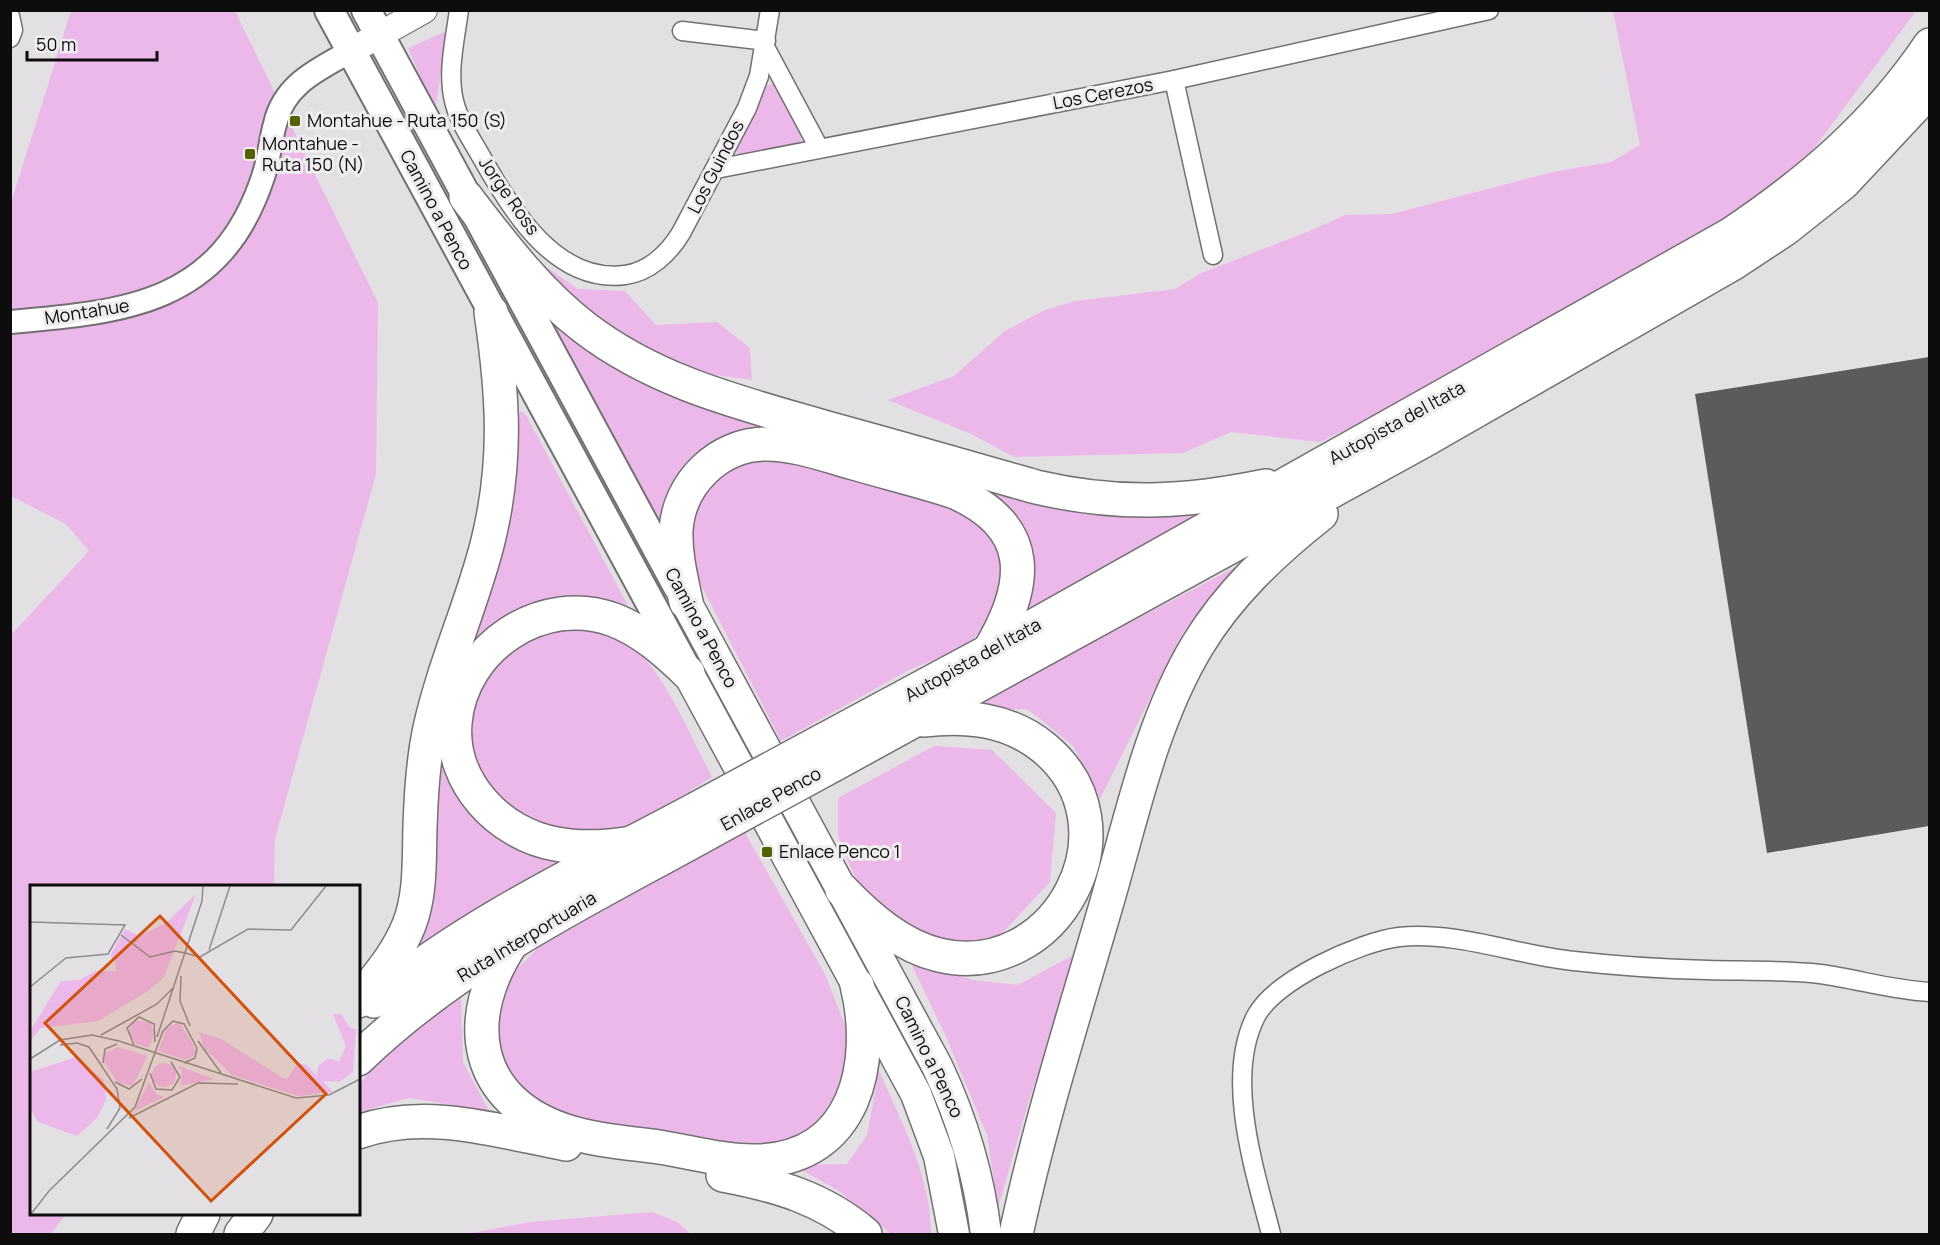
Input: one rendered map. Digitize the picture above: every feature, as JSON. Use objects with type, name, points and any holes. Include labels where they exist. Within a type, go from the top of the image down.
[{"type":"highway","name":"Autopista del Itata","points":[[826,754],[989,651],[1682,264],[1776,205],[1843,149],[1897,90],[1929,45]]},
{"type":"highway","name":"Autopista del Itata","points":[[826,754],[912,722],[1423,441],[1764,244],[1842,183],[1929,90]]},
{"type":"highway","points":[[466,197],[526,272],[584,327],[608,345],[661,375],[724,398],[1036,487],[1087,497],[1138,502],[1197,499],[1270,485],[1311,472]]},
{"type":"highway","points":[[360,998],[394,956],[414,910],[419,879],[420,801],[430,729],[438,696],[479,572],[493,518],[503,430],[502,398],[491,312]]},
{"type":"highway","points":[[1016,1234],[1030,1166],[1144,773],[1163,717],[1188,663],[1222,610],[1267,560],[1322,513],[1423,441]]},
{"type":"highway","points":[[686,602],[676,537],[677,519],[686,493],[710,464],[730,451],[754,445],[788,445],[955,492],[978,504],[998,521],[1012,545],[1018,578],[1014,602],[989,651]]},
{"type":"highway","name":"Camino a Penco","points":[[686,602],[950,1094],[977,1174],[986,1234]]},
{"type":"highway","points":[[633,843],[584,847],[548,842],[518,831],[490,811],[468,783],[456,751],[455,721],[462,693],[483,656],[506,635],[533,620],[566,613],[599,616],[628,626],[658,646],[688,673]]},
{"type":"highway","name":"Camino a Penco","points":[[688,673],[916,1094],[929,1124],[947,1186],[954,1234]]},
{"type":"highway","points":[[842,890],[874,920],[910,944],[941,955],[973,957],[1003,951],[1032,935],[1058,912],[1076,885],[1086,849],[1086,813],[1070,776],[1050,753],[1024,735],[992,722],[953,717],[912,722]]},
{"type":"highway","name":"Enlace Penco","points":[[702,821],[826,754]]},
{"type":"highway","name":"Ruta Interportuaria","points":[[360,1012],[423,963],[534,895],[633,843],[702,821]]},
{"type":"highway","name":"Ruta Interportuaria","points":[[360,1057],[425,1001],[513,941],[702,821]]},
{"type":"highway","points":[[513,941],[488,986],[480,1027],[489,1068],[516,1102],[538,1119],[570,1132],[741,1160],[772,1160],[800,1152],[822,1139],[843,1118],[857,1091],[862,1069],[865,1026],[857,985]]},
{"type":"highway","points":[[360,1132],[400,1122],[444,1121],[747,1180],[780,1187],[820,1203],[865,1234]]},
{"type":"highway","points":[[193,1234],[202,1215]]},
{"type":"highway","points":[[232,1234],[242,1215]]},
{"type":"highway","points":[[241,1234],[255,1215]]},
{"type":"main road","name":"Camino a Penco","points":[[329,10],[688,673]]},
{"type":"main road","name":"Camino a Penco","points":[[366,10],[686,602]]},
{"type":"main road","points":[[351,51],[424,10]]},
{"type":"street","name":"Jorge Ross","points":[[459,10],[451,72],[454,101],[466,129],[503,194],[540,241],[568,263],[605,276],[630,275],[641,271]]},
{"type":"street","name":"Los Guindos","points":[[641,271],[661,258],[676,243],[747,108],[765,44],[770,10]]},
{"type":"street","name":"Los Cerezos","points":[[716,169],[1174,80],[1489,10]]},
{"type":"street","points":[[10,16],[13,30],[10,39]]},
{"type":"street","points":[[682,31],[765,44],[819,148]]},
{"type":"street","name":"Montahue","points":[[10,322],[82,316],[141,303],[175,289],[203,270],[227,246],[251,207],[265,171],[277,117],[286,99],[305,77],[351,51]]},
{"type":"street","points":[[1174,80],[1213,255]]},
{"type":"street","points":[[1271,1234],[1249,1146],[1243,1094],[1246,1046],[1255,1018],[1264,1004],[1298,976],[1364,947],[1397,938],[1434,936],[1573,961],[1820,974],[1894,990],[1929,992]]},
{"type":"shaded area","points":[[71,11],[235,11],[378,303],[376,474],[275,839],[274,885],[30,885],[30,1215],[65,1215],[51,1234],[11,1234],[11,635],[89,551],[66,524],[11,496],[11,203]]},
{"type":"shaded area","points":[[1613,11],[1916,11],[1798,170],[1711,230],[1410,399],[1320,442],[1231,432],[1183,453],[1014,457],[971,434],[888,400],[954,376],[1005,331],[1045,310],[1076,301],[1175,289],[1199,274],[1345,215],[1392,214],[1553,172],[1611,162],[1640,145]]},
{"type":"shaded area","points":[[447,31],[435,112],[408,48]]},
{"type":"shaded area","points":[[776,83],[801,137],[801,146],[740,155],[735,151],[766,86]]},
{"type":"shaded area","points":[[513,234],[545,266],[578,289],[625,291],[656,325],[717,322],[750,348],[752,380],[687,371],[584,314]]},
{"type":"shaded area","points":[[547,318],[801,434],[760,432],[665,536]]},
{"type":"shaded area","points":[[521,411],[526,415],[633,615],[619,610],[461,661],[517,419]]},
{"type":"shaded area","points":[[756,453],[959,508],[995,537],[1006,581],[984,629],[962,648],[909,670],[781,741],[698,579],[689,553],[699,488]]},
{"type":"shaded area","points":[[975,485],[1199,509],[1207,514],[1034,608],[1029,608]]},
{"type":"shaded area","points":[[1243,563],[1182,634],[1100,799],[1074,747],[1043,721],[1026,709],[978,709],[976,704]]},
{"type":"shaded area","points":[[579,628],[622,641],[646,660],[668,691],[712,777],[641,822],[602,836],[533,827],[481,782],[466,736],[467,721],[488,670],[534,635]]},
{"type":"shaded area","points":[[435,742],[493,833],[511,845],[556,860],[557,863],[412,956]]},
{"type":"shaded area","points":[[934,746],[992,750],[1056,813],[1050,882],[995,941],[929,942],[859,887],[838,837],[838,798]]},
{"type":"shaded area","points":[[744,831],[825,974],[848,1033],[848,1078],[816,1127],[763,1150],[562,1118],[513,1084],[492,1037],[505,986],[514,972],[538,948]]},
{"type":"shaded area","points":[[1081,951],[1030,1097],[998,1208],[987,1135],[947,1039],[909,959],[972,980],[1018,985]]},
{"type":"shaded area","points":[[461,995],[463,1062],[489,1111],[409,1098],[360,1112],[360,1084],[378,1062]]},
{"type":"shaded area","points":[[879,1071],[921,1172],[930,1214],[931,1234],[891,1234],[839,1191],[793,1165],[847,1164],[867,1135]]},
{"type":"shaded area","points":[[652,1212],[677,1222],[691,1234],[467,1234],[530,1222]]},
{"type":"building","points":[[1929,357],[1929,826],[1767,853],[1695,394]]},
{"type":"place","name":"Montahue - Ruta 150 (S)","points":[[295,121]]},
{"type":"place","name":"Montahue - Ruta 150 (N)","points":[[250,154]]},
{"type":"place","name":"Enlace Penco 1","points":[[767,852]]}]
